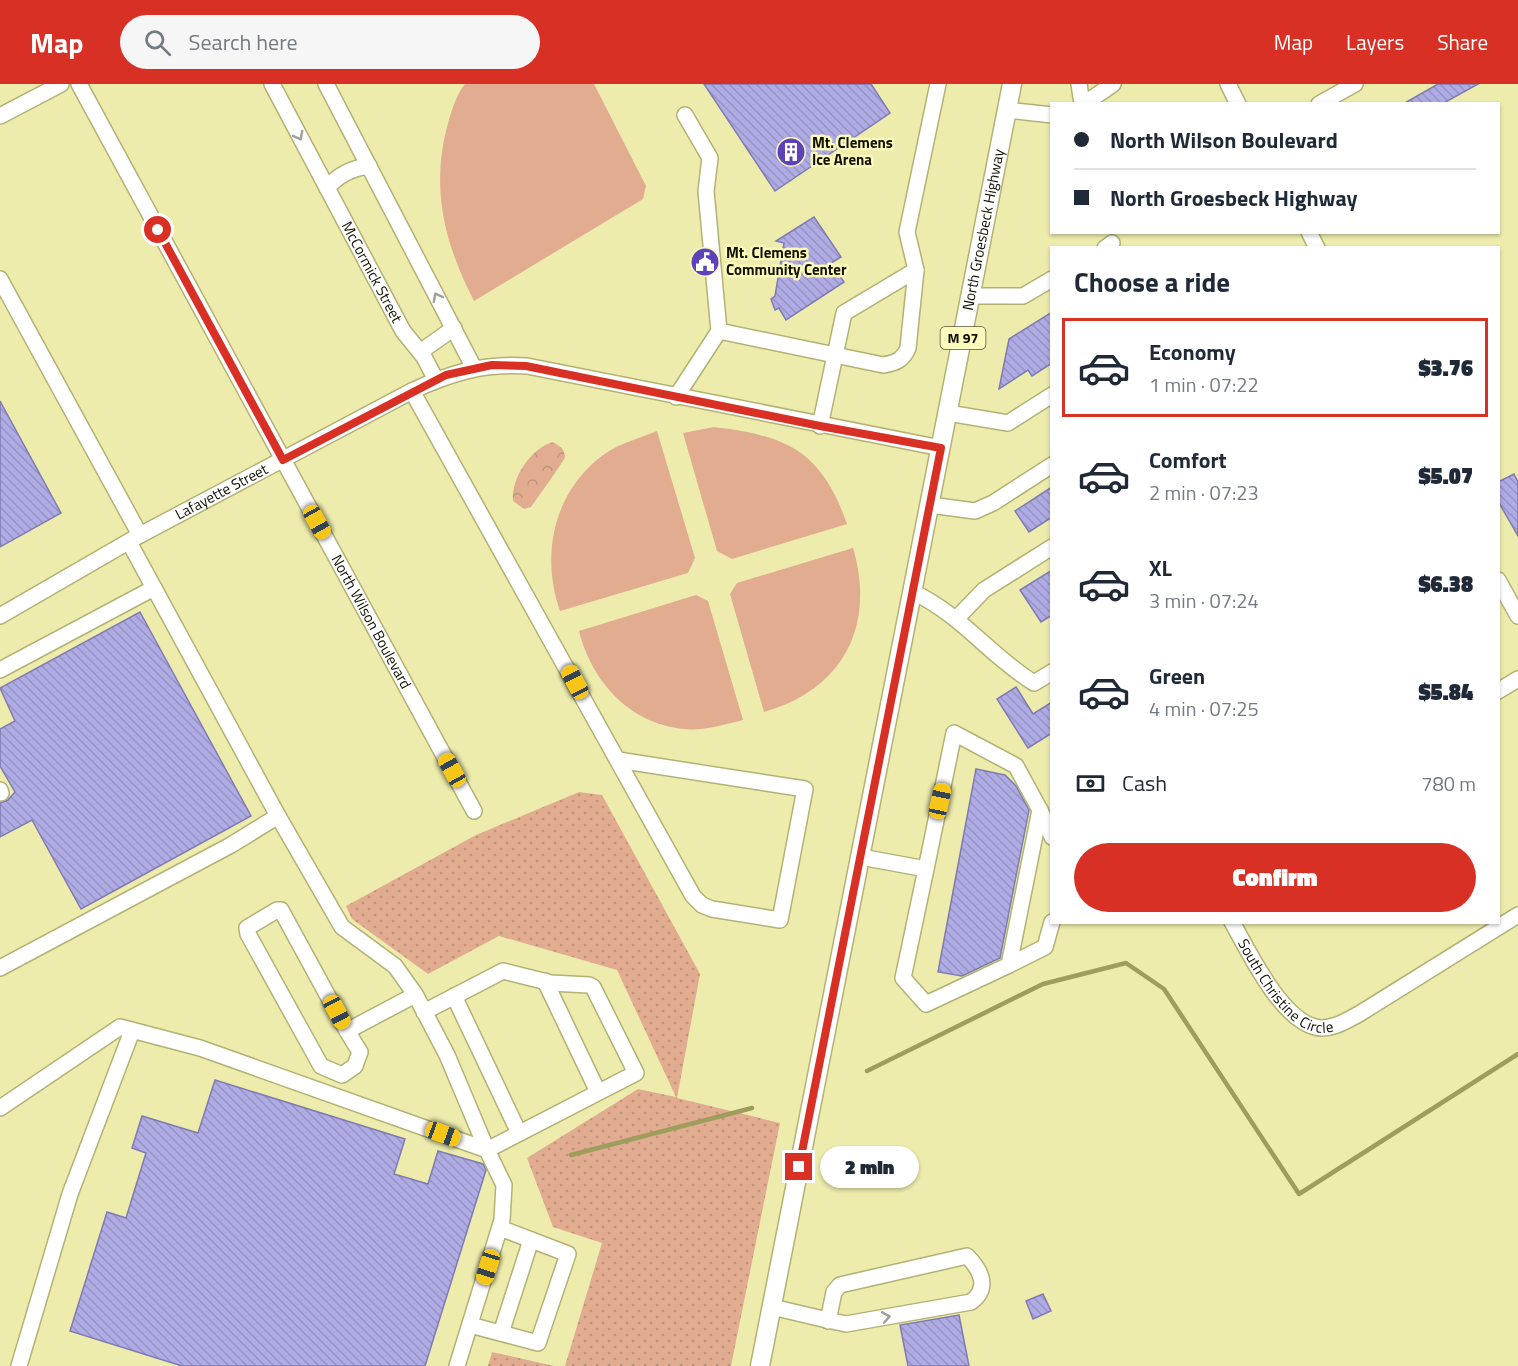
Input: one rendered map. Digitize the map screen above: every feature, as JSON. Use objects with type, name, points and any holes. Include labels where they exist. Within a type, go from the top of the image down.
[{"type":"main road","name":"North Groesbeck Highway","points":[[760,1366],[1012,84]]},
{"type":"street","points":[[0,116],[61,84]]},
{"type":"street","name":"North Wilson Boulevard","points":[[79,84],[474,811]]},
{"type":"street","name":"McCormick Street","points":[[272,84],[403,331],[420,352],[436,380]]},
{"type":"street","points":[[326,84],[474,368]]},
{"type":"street","points":[[719,331],[883,365],[895,363],[904,357],[908,348],[916,270],[907,232],[938,84]]},
{"type":"street","points":[[1079,84],[1083,102]]},
{"type":"street","points":[[1086,102],[1113,84]]},
{"type":"street","points":[[1228,84],[1237,102]]},
{"type":"street","points":[[1323,102],[1355,84]]},
{"type":"street","points":[[1007,110],[1050,115]]},
{"type":"street","points":[[676,397],[719,331],[706,191],[710,158],[685,115]]},
{"type":"street","points":[[327,188],[345,173],[369,166]]},
{"type":"street","points":[[820,426],[844,313],[916,270]]},
{"type":"street","points":[[0,279],[135,538],[154,588],[278,816],[342,927],[395,966],[415,995],[447,1055],[504,1185],[500,1228],[457,1366]]},
{"type":"street","points":[[971,296],[1023,296],[1050,280]]},
{"type":"street","points":[[420,352],[454,328]]},
{"type":"street","name":"Lafayette Street","points":[[5,613],[135,538],[412,391],[436,380],[474,368],[492,365],[526,366],[820,426],[941,448]]},
{"type":"street","points":[[412,391],[618,760],[681,879],[696,901],[712,909],[780,920],[805,789],[618,760]]},
{"type":"street","points":[[948,413],[1008,423],[1050,396]]},
{"type":"street","points":[[930,506],[975,511],[993,503],[1050,466]]},
{"type":"street","points":[[956,619],[984,591],[1050,548]]},
{"type":"street","points":[[1500,584],[1518,616]]},
{"type":"street","points":[[0,670],[154,588]]},
{"type":"street","points":[[913,592],[939,604],[1016,672],[1034,683],[1050,673]]},
{"type":"street","points":[[0,597],[5,613]]},
{"type":"street","points":[[1500,690],[1518,679]]},
{"type":"street","points":[[1050,832],[1016,766],[954,733],[903,978],[926,1004],[1045,947],[1051,924]]},
{"type":"street","points":[[1009,965],[1040,810]]},
{"type":"street","points":[[0,968],[231,845],[278,816]]},
{"type":"street","points":[[861,857],[926,869]]},
{"type":"street","points":[[277,910],[281,910],[347,1031],[360,1052],[355,1066],[342,1074],[321,1066],[248,934],[247,928],[277,910]]},
{"type":"street","name":"South Christine Circle","points":[[1233,924],[1259,970],[1279,997],[1300,1020],[1314,1027],[1335,1025],[1386,999],[1518,915]]},
{"type":"street","points":[[0,1108],[120,1027],[200,1048],[487,1150],[636,1073],[592,987],[545,981],[503,971],[424,1012]]},
{"type":"street","points":[[545,981],[598,1092]]},
{"type":"street","points":[[347,1031],[415,995]]},
{"type":"street","points":[[454,996],[519,1133]]},
{"type":"street","points":[[19,1366],[70,1194],[132,1031]]},
{"type":"street","points":[[470,1325],[538,1343],[568,1254],[500,1228]]},
{"type":"street","points":[[501,1333],[531,1240]]},
{"type":"street","points":[[772,1307],[828,1321],[846,1324],[971,1302],[980,1296],[983,1284],[978,1267],[967,1256],[840,1285],[834,1292],[828,1321]]},
{"type":"green space","points":[[465,84],[594,84],[646,186],[643,199],[474,301],[449,240],[444,219],[440,176],[446,131],[456,100]]},
{"type":"green space","points":[[714,427],[762,436],[782,442],[798,451],[826,479],[847,524],[732,559],[717,551],[683,433]]},
{"type":"green space","points":[[657,431],[695,558],[688,573],[560,611],[551,567],[556,524],[563,504],[574,485],[588,468],[606,453],[624,443]]},
{"type":"green space","points":[[553,442],[562,448],[565,457],[531,507],[524,509],[513,501],[515,483],[530,457],[545,445]]},
{"type":"green space","points":[[853,548],[859,577],[860,603],[856,628],[847,651],[833,671],[814,688],[791,702],[764,712],[730,594],[737,583]]},
{"type":"green space","points":[[696,595],[708,601],[743,720],[721,726],[684,729],[646,718],[630,709],[615,696],[593,666],[579,631]]},
{"type":"green space","points":[[579,792],[602,795],[700,974],[677,1098],[780,1123],[731,1366],[565,1366],[602,1243],[553,1227],[527,1158],[638,1089],[676,1097],[617,970],[499,936],[428,974],[352,919],[346,906],[476,835]]},
{"type":"green space","points":[[492,1352],[554,1366],[488,1366]]},
{"type":"building","name":"Mt. Clemens Ice Arena","points":[[704,84],[871,84],[890,113],[775,191]]},
{"type":"building","points":[[1438,84],[1478,84],[1446,102],[1406,102]]},
{"type":"building","points":[[814,217],[841,257],[831,263],[844,282],[786,320],[779,308],[775,310],[771,299],[775,296],[784,243],[776,241]]},
{"type":"building","points":[[1050,313],[1050,364],[1032,376],[1028,370],[999,389],[1009,339]]},
{"type":"building","points":[[0,401],[61,513],[0,547]]},
{"type":"building","points":[[1514,474],[1518,482],[1518,536],[1500,504],[1500,481]]},
{"type":"building","points":[[1050,488],[1050,518],[1029,532],[1015,511]]},
{"type":"building","points":[[1050,571],[1050,616],[1041,622],[1020,590]]},
{"type":"building","points":[[140,612],[251,816],[81,909],[32,820],[0,837],[0,803],[8,800],[15,792],[0,766],[0,729],[15,721],[0,688]]},
{"type":"building","points":[[1016,687],[1033,714],[1050,703],[1050,734],[1028,748],[997,699]]},
{"type":"building","points":[[976,769],[1005,775],[1016,786],[1029,810],[1000,958],[962,976],[938,972]]},
{"type":"building","points":[[215,1080],[405,1139],[394,1174],[428,1184],[438,1151],[483,1164],[486,1170],[425,1366],[182,1366],[70,1331],[107,1212],[126,1218],[146,1153],[132,1148],[142,1116],[198,1133]]},
{"type":"building","points":[[1043,1294],[1051,1311],[1033,1319],[1026,1301]]},
{"type":"building","points":[[959,1315],[969,1366],[908,1366],[900,1325]]},
{"type":"waterway","points":[[867,1071],[1043,984],[1126,963],[1164,989],[1299,1194],[1518,1054]]},
{"type":"waterway","points":[[571,1155],[752,1108]]},
{"type":"place","name":"Mt. Clemens Ice Arena","points":[[791,152]]},
{"type":"place","name":"Mt. Clemens Community Center","points":[[705,262]]},
{"type":"route","points":[[158,230],[283,460],[446,375],[474,368],[508,364],[941,448],[799,1167]]}]
